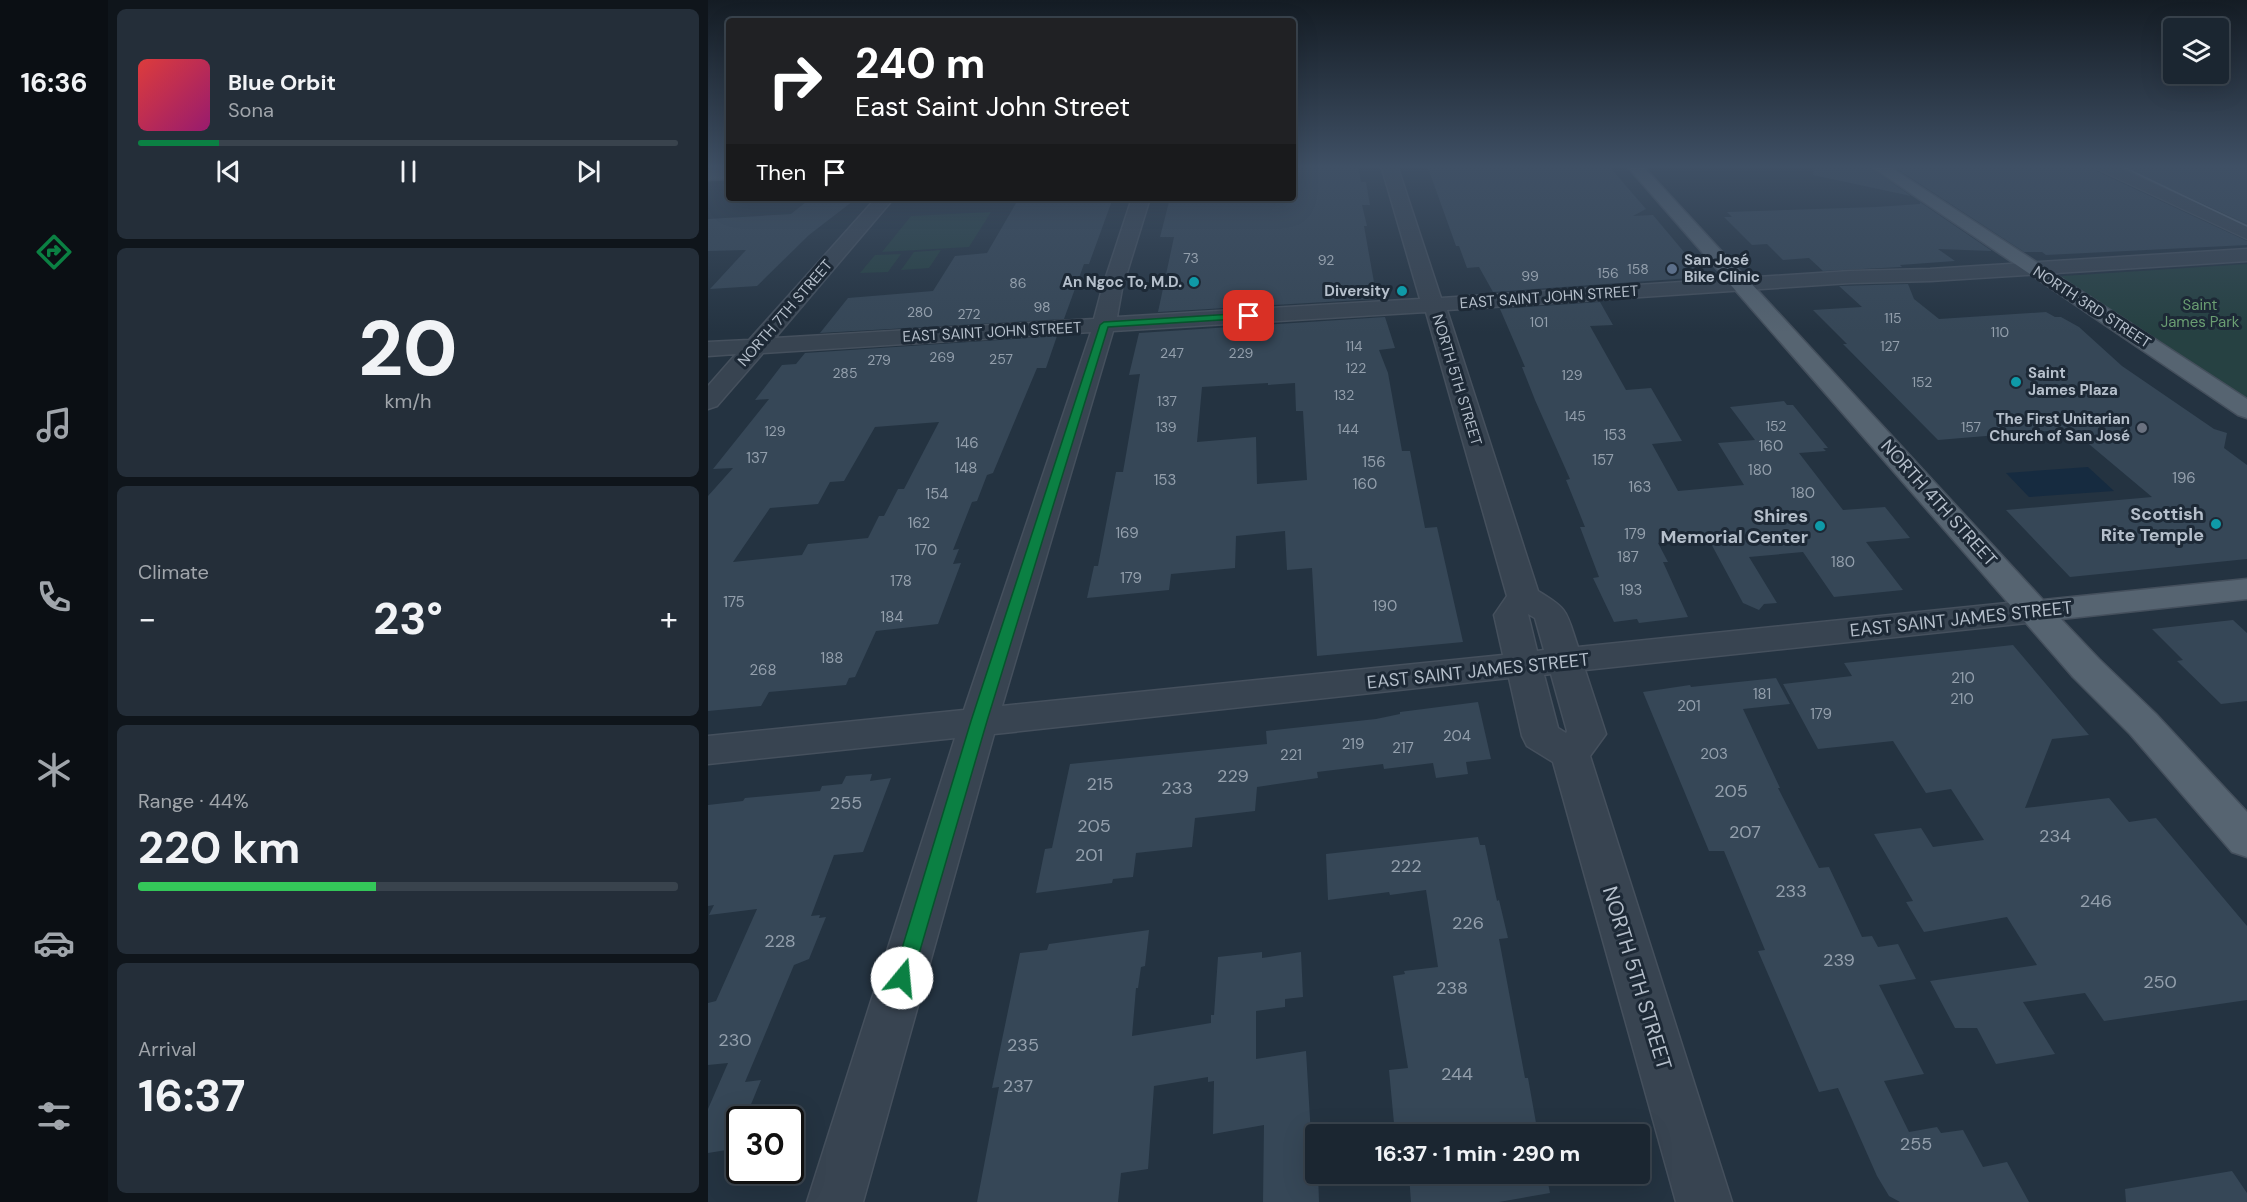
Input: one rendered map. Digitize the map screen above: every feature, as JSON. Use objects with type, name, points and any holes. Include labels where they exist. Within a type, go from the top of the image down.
[{"type":"main road","name":"NORTH 4TH STREET","points":[[1684,221],[2086,668],[2143,724],[2247,840]]},
{"type":"main road","name":"NORTH 3RD STREET","points":[[1961,221],[2247,410]]},
{"type":"main road","name":"EAST SAINT JAMES STREET","points":[[2036,611],[2247,589]]},
{"type":"street","name":"NORTH 7TH STREET","points":[[708,401],[794,299],[864,221]]},
{"type":"street","points":[[835,1202],[979,721],[1104,325],[1112,289],[1134,221]]},
{"type":"street","name":"NORTH 5TH STREET","points":[[1407,221],[1437,312],[1523,596]]},
{"type":"street","points":[[2222,221],[2247,233]]},
{"type":"street","name":"EAST SAINT JOHN STREET","points":[[708,349],[1850,277],[1930,275],[2247,255]]},
{"type":"street","points":[[1523,596],[1550,613],[1565,661],[1587,734],[1570,754],[1541,736],[1511,615],[1523,596]]},
{"type":"street","name":"EAST SAINT JAMES STREET","points":[[708,750],[2036,611]]},
{"type":"street","name":"NORTH 5TH STREET","points":[[1570,754],[1704,1202]]},
{"type":"green space","points":[[907,221],[985,221],[969,247],[882,252]]},
{"type":"green space","points":[[941,250],[929,268],[901,270],[914,252]]},
{"type":"green space","points":[[901,254],[888,272],[860,273],[875,255]]},
{"type":"green space","name":"Saint James Park","points":[[2247,264],[2247,399],[2061,277],[2063,276]]},
{"type":"water","points":[[2088,467],[2114,491],[2029,497],[2006,473]]},
{"type":"building","points":[[708,221],[827,221],[809,235],[757,286],[710,289],[746,250],[708,251]]},
{"type":"building","points":[[1006,221],[1105,221],[1089,264],[1084,264],[1064,319],[820,333],[848,298],[933,291],[955,256],[987,253]]},
{"type":"building","points":[[1164,221],[1366,221],[1367,226],[1364,226],[1377,299],[1158,312],[1174,237],[1160,237]]},
{"type":"building","points":[[1447,221],[1658,221],[1705,277],[1493,292],[1479,267],[1467,268],[1459,246],[1456,246]]},
{"type":"building","points":[[1728,221],[1948,221],[1992,251],[1938,249],[1955,261],[1900,265],[1902,267],[1823,271],[1809,258],[1783,260],[1767,244],[1752,245]]},
{"type":"building","points":[[1977,221],[2204,221],[2247,241],[2247,245],[2046,255],[2042,252],[2024,252]]},
{"type":"building","points":[[1908,284],[1914,299],[1939,319],[2046,312],[2055,317],[2061,317],[2079,327],[2122,366],[2214,429],[2227,433],[2224,448],[2247,465],[2247,559],[2070,577],[2006,510],[2152,497],[2071,429],[1938,440],[1843,344],[1847,344],[1813,310],[1862,307],[1839,286]]},
{"type":"building","points":[[1600,302],[1613,325],[1590,326],[1626,390],[1651,388],[1682,441],[1652,444],[1678,491],[1744,485],[1718,443],[1755,440],[1730,407],[1784,401],[1787,405],[1793,405],[1828,448],[1823,448],[1826,451],[1799,453],[1843,510],[1885,507],[1910,538],[1866,542],[1903,590],[1834,597],[1803,552],[1749,557],[1777,603],[1764,604],[1759,610],[1743,603],[1708,538],[1658,543],[1668,562],[1663,562],[1688,617],[1639,623],[1637,619],[1614,622],[1593,578],[1599,577],[1580,527],[1585,527],[1566,480],[1570,479],[1535,400],[1522,367],[1525,367],[1500,309]]},
{"type":"building","points":[[1385,317],[1395,348],[1379,350],[1388,373],[1402,451],[1410,451],[1425,528],[1437,527],[1463,642],[1317,656],[1312,568],[1287,570],[1285,531],[1236,536],[1235,568],[1171,574],[1169,590],[1087,598],[1094,566],[1098,566],[1116,472],[1123,472],[1140,374],[1129,375],[1139,333]],"holes":[[[1268,383],[1268,385],[1295,383],[1296,411],[1303,411],[1307,480],[1257,484],[1256,437],[1197,442],[1202,387]]]},
{"type":"building","points":[[1057,336],[1046,368],[1037,368],[993,473],[987,475],[977,501],[972,502],[953,550],[959,549],[953,564],[961,563],[938,624],[876,631],[855,677],[849,678],[846,685],[769,692],[761,706],[708,711],[708,496],[733,468],[713,469],[769,399],[755,400],[782,365],[796,364],[805,353]],"holes":[[[939,422],[904,489],[898,489],[884,516],[879,516],[868,538],[808,544],[802,555],[733,562],[770,508],[818,504],[830,482],[844,481],[875,427]]]},
{"type":"building","points":[[2233,620],[2247,633],[2247,701],[2221,704],[2177,661],[2183,660],[2152,629]]},
{"type":"building","points":[[2013,645],[2089,735],[2052,739],[2025,808],[2109,798],[2129,822],[2156,818],[2247,926],[2247,1000],[2104,1021],[2085,993],[2023,1002],[2055,1054],[1996,1064],[1977,1028],[1955,1028],[1930,981],[2037,965],[2007,917],[1924,932],[1906,902],[1913,901],[1874,834],[1921,828],[1933,847],[1984,840],[1951,789],[1926,793],[1893,741],[1818,749],[1783,684],[1852,676],[1844,663]]},
{"type":"building","points":[[1776,678],[1790,704],[1743,709],[1780,788],[1778,788],[1819,868],[1829,867],[1862,937],[1872,936],[1878,947],[1898,944],[1916,979],[1879,985],[1924,1074],[1884,1081],[1909,1132],[1937,1127],[1941,1133],[1963,1130],[1983,1167],[2007,1162],[2029,1202],[1900,1202],[1889,1196],[1877,1176],[1838,1088],[1819,1092],[1758,951],[1765,950],[1724,851],[1709,851],[1643,692],[1690,685],[1691,687]]},
{"type":"building","points":[[1478,702],[1491,759],[1466,762],[1468,774],[1436,778],[1433,763],[1384,769],[1383,764],[1317,772],[1318,778],[1257,787],[1255,811],[1195,818],[1192,847],[1136,853],[1133,877],[1113,879],[1112,883],[1036,893],[1045,849],[1052,848],[1070,764],[1267,744],[1266,731],[1376,719],[1400,714],[1400,712]]},
{"type":"building","points":[[872,774],[870,781],[891,778],[863,852],[834,855],[811,916],[826,917],[809,959],[794,965],[745,1082],[761,1080],[750,1106],[726,1106],[726,1150],[708,1153],[708,1109],[728,1063],[708,1065],[708,1003],[716,1001],[757,909],[709,915],[714,905],[708,906],[708,805],[743,801],[745,798],[820,791],[822,786],[842,784],[846,776]]},
{"type":"building","points":[[1478,837],[1480,845],[1485,845],[1508,938],[1499,939],[1525,1078],[1528,1078],[1536,1124],[1394,1124],[1389,1070],[1408,1068],[1393,976],[1405,974],[1404,971],[1438,967],[1426,890],[1328,900],[1326,854]]},
{"type":"building","points":[[1149,930],[1145,966],[1141,967],[1138,988],[1136,988],[1132,1036],[1211,1023],[1211,1015],[1214,1015],[1218,957],[1262,952],[1262,958],[1301,952],[1303,997],[1285,999],[1285,1007],[1256,1011],[1256,1059],[1306,1051],[1310,1124],[1305,1124],[1305,1184],[1318,1184],[1319,1202],[1263,1202],[1264,1125],[1213,1134],[1214,1081],[1208,1082],[1208,1077],[1154,1086],[1148,1169],[1121,1173],[1118,1202],[977,1202],[999,1087],[992,1088],[1020,953],[1047,950],[1049,944]]},
{"type":"building","points":[[2232,1171],[2247,1193],[2247,1202],[2126,1202],[2125,1189]]},
{"type":"building","points":[[1410,1184],[1548,1184],[1550,1193],[1499,1202],[1411,1202]]},
{"type":"tram line","points":[[2237,221],[2247,226]]},
{"type":"place","name":"San José Bike Clinic","points":[[1672,269]]},
{"type":"place","name":"An Ngoc To, M.D.","points":[[1194,282]]},
{"type":"place","name":"Diversity","points":[[1402,291]]},
{"type":"place","name":"Saint James Plaza","points":[[2016,382]]},
{"type":"place","name":"The First Unitarian Church of San José","points":[[2142,428]]},
{"type":"place","name":"Scottish Rite Temple","points":[[2216,524]]},
{"type":"place","name":"Shires Memorial Center","points":[[1820,526]]},
{"type":"route","points":[[902,978],[979,721],[1104,325],[1249,316]]}]
